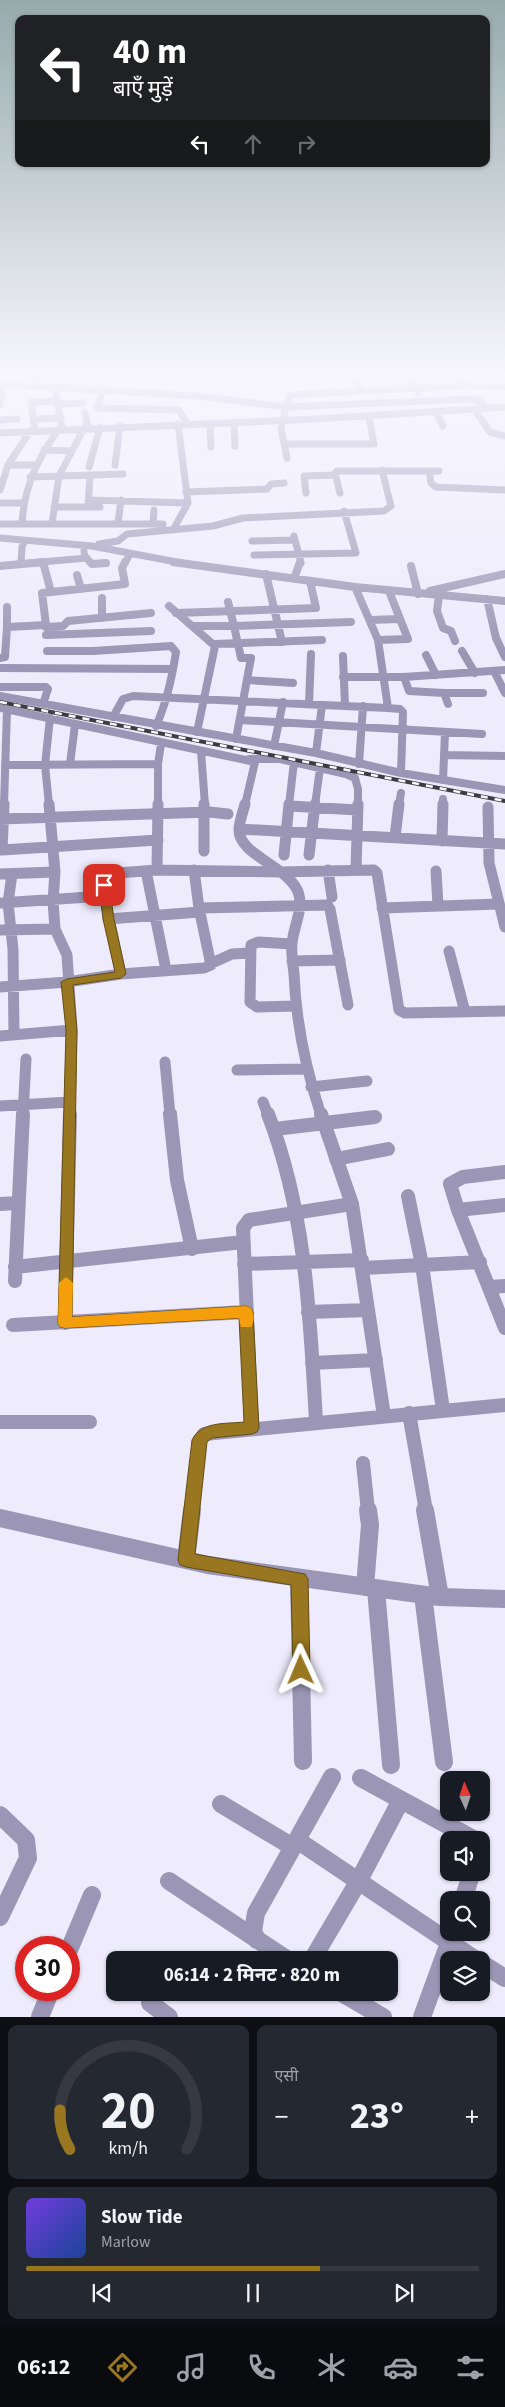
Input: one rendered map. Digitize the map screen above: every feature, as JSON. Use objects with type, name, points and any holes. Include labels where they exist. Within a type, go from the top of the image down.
[{"type":"street","points":[[21,564],[22,540],[26,524],[24,503],[33,467]]},
{"type":"street","points":[[52,524],[59,476],[64,467]]},
{"type":"street","points":[[173,530],[188,503],[184,467]]},
{"type":"street","points":[[306,493],[304,476],[335,475],[335,472],[340,471],[393,468],[439,471]]},
{"type":"street","points":[[85,545],[116,542],[127,534],[213,526],[243,518],[374,512],[389,509],[390,503],[382,470]]},
{"type":"street","points":[[429,471],[431,483],[436,487],[505,490]]},
{"type":"street","points":[[30,476],[123,474]]},
{"type":"street","points":[[335,475],[340,493]]},
{"type":"street","points":[[87,524],[90,476]]},
{"type":"street","points":[[0,490],[2,477]]},
{"type":"street","points":[[186,492],[270,488],[271,484],[284,483]]},
{"type":"street","points":[[0,503],[24,503]]},
{"type":"street","points":[[54,507],[88,504],[188,503]]},
{"type":"street","points":[[118,523],[120,504]]},
{"type":"street","points":[[153,524],[154,510]]},
{"type":"street","points":[[254,555],[357,552],[344,512]]},
{"type":"street","points":[[0,524],[178,524]]},
{"type":"street","points":[[0,538],[85,545],[178,563],[262,573],[310,582],[420,594],[505,600]]},
{"type":"street","points":[[282,642],[276,624],[275,610],[254,555],[251,539],[294,538],[301,564],[294,578]]},
{"type":"street","points":[[85,545],[87,558],[92,564],[106,563]]},
{"type":"street","points":[[130,554],[122,568],[125,584],[42,593],[47,654],[171,646],[176,652],[173,669],[164,711],[156,726]]},
{"type":"street","points":[[0,566],[87,558]]},
{"type":"street","points":[[43,562],[52,592]]},
{"type":"street","points":[[411,566],[420,594]]},
{"type":"street","points":[[77,574],[81,589]]},
{"type":"street","points":[[420,594],[505,574]]},
{"type":"street","points":[[310,582],[324,650]]},
{"type":"street","points":[[356,587],[378,640],[388,708]]},
{"type":"street","points":[[378,640],[408,639],[389,591]]},
{"type":"street","points":[[439,595],[437,610],[442,628],[451,631],[456,641]]},
{"type":"street","points":[[102,598],[102,618]]},
{"type":"street","points":[[487,599],[497,622],[498,647],[505,657]]},
{"type":"street","points":[[228,602],[241,658],[251,658],[236,738]]},
{"type":"street","points":[[169,606],[214,644],[322,640]]},
{"type":"street","points":[[0,658],[5,657],[7,607]]},
{"type":"street","points":[[176,613],[316,608]]},
{"type":"street","points":[[46,629],[63,626],[68,621],[151,614]]},
{"type":"street","points":[[370,620],[399,618]]},
{"type":"street","points":[[194,626],[351,622]]},
{"type":"street","points":[[6,627],[92,631],[151,631]]},
{"type":"street","points":[[92,631],[93,651]]},
{"type":"street","points":[[197,732],[206,698],[214,644]]},
{"type":"street","points":[[462,651],[475,673]]},
{"type":"street","points":[[309,704],[308,686],[311,654]]},
{"type":"street","points":[[426,655],[436,675]]},
{"type":"street","points":[[343,656],[345,706]]},
{"type":"street","points":[[0,668],[173,669]]},
{"type":"street","points":[[343,677],[404,677],[505,670]]},
{"type":"street","points":[[494,671],[505,693]]},
{"type":"street","points":[[404,677],[409,690],[483,693]]},
{"type":"street","points":[[247,680],[293,683]]},
{"type":"street","points":[[0,687],[46,687],[48,688],[43,704]]},
{"type":"street","points":[[444,692],[448,704]]},
{"type":"street","points":[[0,696],[156,726],[316,753],[401,773],[505,790]]},
{"type":"street","points":[[113,717],[125,698],[167,696],[363,706],[403,710],[401,773]]},
{"type":"street","points":[[274,746],[283,702]]},
{"type":"street","points":[[316,753],[322,705]]},
{"type":"street","points":[[359,764],[363,706]]},
{"type":"street","points":[[158,840],[2,850],[1,819],[5,765],[4,709],[161,744],[249,759],[280,759],[355,778],[358,785],[356,869]]},
{"type":"street","points":[[50,718],[45,765],[48,817],[55,872],[53,901],[56,929],[66,955],[72,1030],[65,1323]]},
{"type":"street","points":[[240,720],[482,734]]},
{"type":"street","points":[[70,764],[75,724]]},
{"type":"street","points":[[443,780],[445,733]]},
{"type":"street","points":[[161,744],[158,764],[158,840],[152,871],[155,916],[166,970]]},
{"type":"street","points":[[201,751],[205,812],[204,851]]},
{"type":"street","points":[[444,755],[505,756]]},
{"type":"street","points":[[249,759],[255,762],[255,765],[239,829],[240,836],[247,846],[296,887],[300,904],[292,944],[296,1006],[311,1087],[352,1204],[384,1416]]},
{"type":"street","points":[[284,855],[294,762]]},
{"type":"street","points":[[5,765],[158,764]]},
{"type":"street","points":[[309,855],[320,768]]},
{"type":"street","points":[[395,837],[401,793]]},
{"type":"street","points":[[442,840],[443,800]]},
{"type":"street","points":[[290,806],[357,810]]},
{"type":"street","points":[[488,807],[490,872],[505,927]]},
{"type":"street","points":[[1,819],[205,812],[228,814]]},
{"type":"street","points":[[239,829],[505,844]]},
{"type":"street","points":[[121,974],[104,896],[104,874],[194,870],[279,872],[370,869],[377,874],[400,1010],[405,1013],[505,1011]]},
{"type":"street","points":[[194,870],[199,910],[212,963]]},
{"type":"street","points":[[328,870],[332,897]]},
{"type":"street","points":[[436,871],[438,906]]},
{"type":"street","points":[[14,1034],[12,986],[4,903],[6,874],[55,872]]},
{"type":"street","points":[[4,903],[104,896]]},
{"type":"street","points":[[108,919],[155,916],[199,910],[300,904],[327,905],[330,909],[348,1005]]},
{"type":"street","points":[[382,908],[499,904]]},
{"type":"street","points":[[6,930],[56,929]]},
{"type":"street","points":[[292,944],[253,942],[250,953],[252,1006],[296,1006]]},
{"type":"street","points":[[449,951],[465,1012]]},
{"type":"street","points":[[0,987],[67,982],[121,974],[204,968],[232,954],[250,953]]},
{"type":"street","points":[[292,962],[340,960]]},
{"type":"street","points":[[0,1036],[72,1030]]},
{"type":"street","points":[[15,1281],[18,1203],[26,1104],[26,1059]]},
{"type":"street","points":[[165,1062],[177,1180],[192,1249]]},
{"type":"street","points":[[237,1070],[307,1069]]},
{"type":"street","points":[[311,1087],[367,1082]]},
{"type":"street","points":[[0,1106],[70,1102]]},
{"type":"street","points":[[264,1102],[275,1129],[297,1212],[308,1312],[316,1421]]},
{"type":"street","points":[[275,1129],[374,1117]]},
{"type":"street","points":[[336,1159],[388,1149]]},
{"type":"street","points":[[505,1172],[455,1180],[450,1184],[458,1210],[505,1328]]},
{"type":"street","points":[[408,1196],[422,1265],[443,1410]]},
{"type":"street","points":[[0,1204],[18,1203]]},
{"type":"street","points":[[252,1428],[243,1242],[245,1223],[249,1220],[352,1204]]},
{"type":"street","points":[[458,1210],[505,1205]]},
{"type":"street","points":[[15,1267],[243,1242]]},
{"type":"street","points":[[244,1264],[303,1262],[422,1265],[480,1262]]},
{"type":"street","points":[[489,1287],[505,1286]]},
{"type":"street","points":[[308,1312],[368,1310]]},
{"type":"street","points":[[13,1326],[246,1312]]},
{"type":"street","points":[[312,1363],[376,1360]]},
{"type":"street","points":[[186,1560],[200,1440],[204,1434],[316,1421],[505,1405]]},
{"type":"street","points":[[409,1413],[432,1596],[444,1762]]},
{"type":"street","points":[[0,1422],[90,1422]]},
{"type":"street","points":[[363,1463],[370,1525],[371,1588],[390,1765]]},
{"type":"street","points":[[0,1518],[72,1532],[186,1560],[299,1579],[432,1596],[505,1599]]},
{"type":"street","points":[[299,1579],[303,1761]]},
{"type":"street","points":[[257,1940],[253,1931],[256,1914],[332,1777]]},
{"type":"street","points":[[361,1778],[458,1831]]},
{"type":"street","points":[[317,1951],[358,1882],[401,1800]]},
{"type":"street","points":[[222,1804],[295,1843],[440,1931]]},
{"type":"street","points":[[0,1815],[26,1840],[28,1858],[0,1917]]},
{"type":"street","points":[[169,1882],[274,1951]]},
{"type":"street","points":[[75,1936],[92,1895]]},
{"type":"street","points":[[422,2017],[450,1941]]},
{"type":"street","points":[[454,1941],[466,1951]]},
{"type":"street","points":[[490,1969],[505,1978]]},
{"type":"street","points":[[40,2017],[47,2001]]},
{"type":"street","points":[[355,2001],[383,2017]]},
{"type":"street","points":[[150,2003],[169,2017]]},
{"type":"railway","points":[[0,702],[505,801]]},
{"type":"slow traffic","points":[[66,1283],[65,1323],[246,1312],[246,1323]]},
{"type":"route","points":[[104,885],[108,919],[121,974],[67,982],[72,1030],[65,1323],[246,1312],[252,1428],[212,1432],[204,1434],[200,1440],[186,1560],[299,1579],[301,1670]]}]
